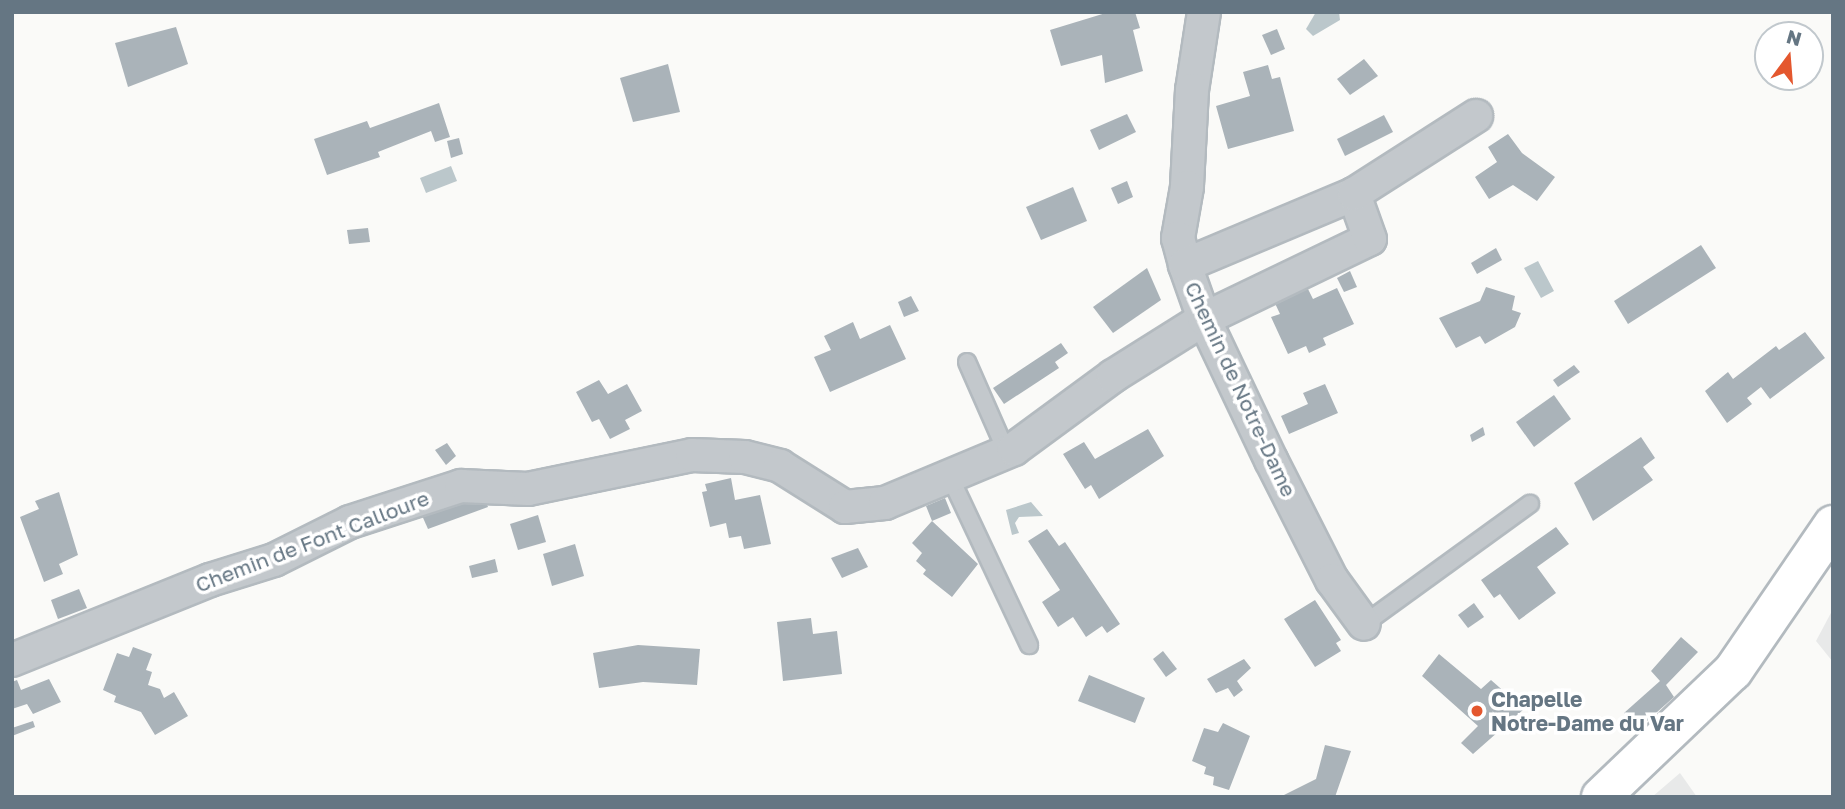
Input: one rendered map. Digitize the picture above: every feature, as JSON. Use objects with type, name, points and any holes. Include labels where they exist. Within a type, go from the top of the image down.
[{"type":"main road","points":[[1612,794],[1732,671],[1833,525]]},
{"type":"street","name":"Chemin de Notre-Dame","points":[[1204,12],[1192,90],[1187,187],[1178,238],[1185,265],[1204,319],[1332,580],[1364,624]]},
{"type":"street","points":[[1185,265],[1354,194],[1476,116]]},
{"type":"street","name":"Chemin de Font Calloure","points":[[12,660],[210,580],[274,561],[350,522],[461,486],[528,489],[692,454],[745,457],[802,476],[845,507],[885,503],[1007,453],[1114,376],[1204,319],[1370,239],[1354,194]]},
{"type":"lane","points":[[967,362],[1007,453]]},
{"type":"lane","points":[[950,477],[1029,645]]},
{"type":"lane","points":[[1364,624],[1530,504]]},
{"type":"shaded area","points":[[1316,12],[1339,12],[1340,20],[1313,36],[1306,29]]},
{"type":"shaded area","points":[[451,166],[457,181],[426,193],[420,178]]},
{"type":"shaded area","points":[[1538,261],[1554,291],[1541,298],[1524,268]]},
{"type":"shaded area","points":[[1031,502],[1043,516],[1019,517],[1015,523],[1019,533],[1012,535],[1006,510]]},
{"type":"shaded area","points":[[1833,609],[1833,662],[1816,641]]},
{"type":"shaded area","points":[[1680,773],[1697,797],[1652,797]]},
{"type":"building","points":[[1109,12],[1135,12],[1140,28],[1133,30],[1143,71],[1105,83],[1102,55],[1061,66],[1050,30]]},
{"type":"building","points":[[176,27],[188,64],[128,87],[115,43]]},
{"type":"building","points":[[1277,29],[1285,49],[1271,55],[1262,35]]},
{"type":"building","points":[[1364,59],[1378,76],[1350,95],[1337,79]]},
{"type":"building","points":[[668,64],[680,112],[633,122],[620,78]]},
{"type":"building","points":[[1268,65],[1272,79],[1280,77],[1294,131],[1228,149],[1216,106],[1250,96],[1243,72]]},
{"type":"building","points":[[439,103],[450,137],[435,142],[431,131],[378,152],[380,157],[327,175],[314,139],[367,121],[370,128]]},
{"type":"building","points":[[1127,114],[1136,132],[1099,150],[1090,130]]},
{"type":"building","points":[[1384,115],[1393,132],[1345,156],[1337,139]]},
{"type":"building","points":[[1508,134],[1522,153],[1555,177],[1537,201],[1513,185],[1489,199],[1475,177],[1497,162],[1488,147]]},
{"type":"building","points":[[459,138],[463,154],[451,158],[447,141]]},
{"type":"building","points":[[1127,181],[1133,197],[1118,204],[1111,188]]},
{"type":"building","points":[[1073,187],[1087,221],[1041,240],[1026,207]]},
{"type":"building","points":[[368,228],[370,242],[349,244],[347,230]]},
{"type":"building","points":[[1701,245],[1716,268],[1628,324],[1614,301]]},
{"type":"building","points":[[1496,248],[1502,260],[1477,274],[1471,263]]},
{"type":"building","points":[[1147,268],[1161,300],[1113,333],[1093,307]]},
{"type":"building","points":[[1350,271],[1357,287],[1344,292],[1337,278]]},
{"type":"building","points":[[1306,285],[1313,299],[1337,288],[1354,324],[1323,338],[1326,345],[1309,353],[1306,346],[1288,354],[1271,317],[1280,314],[1273,299]]},
{"type":"building","points":[[1486,287],[1515,296],[1512,310],[1521,313],[1515,327],[1485,344],[1480,336],[1456,348],[1439,318],[1480,301]]},
{"type":"building","points":[[911,296],[919,311],[904,317],[898,302]]},
{"type":"building","points":[[853,322],[860,339],[890,325],[906,359],[830,392],[814,357],[831,350],[824,336]]},
{"type":"building","points":[[1805,332],[1825,358],[1770,399],[1761,387],[1747,398],[1752,404],[1727,423],[1705,391],[1728,372],[1733,379],[1776,346],[1779,350]]},
{"type":"building","points":[[1061,343],[1068,353],[1055,362],[1059,368],[1004,404],[993,388]]},
{"type":"building","points":[[1574,365],[1580,372],[1558,387],[1553,380]]},
{"type":"building","points":[[599,380],[608,394],[627,384],[642,411],[625,420],[630,429],[610,439],[599,419],[592,422],[576,392]]},
{"type":"building","points":[[1325,384],[1338,413],[1289,434],[1281,416],[1308,404],[1303,393]]},
{"type":"building","points":[[1554,395],[1571,419],[1534,447],[1516,422]]},
{"type":"building","points":[[1483,427],[1485,435],[1472,442],[1470,435]]},
{"type":"building","points":[[1148,429],[1164,456],[1099,499],[1091,485],[1085,489],[1063,454],[1084,442],[1095,459]]},
{"type":"building","points":[[1641,437],[1655,458],[1643,467],[1653,480],[1593,521],[1574,483]]},
{"type":"building","points":[[447,443],[456,456],[446,465],[435,450]]},
{"type":"building","points":[[731,478],[735,500],[760,495],[771,544],[744,549],[741,536],[729,538],[726,523],[710,527],[702,492],[707,491],[705,484]]},
{"type":"building","points":[[59,492],[78,555],[59,564],[63,574],[44,582],[20,517],[39,509],[35,501]]},
{"type":"building","points":[[484,497],[488,507],[428,529],[420,511]]},
{"type":"building","points":[[945,498],[951,513],[932,521],[926,506]]},
{"type":"building","points":[[538,515],[546,542],[518,550],[510,524]]},
{"type":"building","points":[[932,521],[978,564],[952,597],[923,574],[926,570],[916,561],[922,553],[912,543]]},
{"type":"building","points":[[1556,527],[1569,544],[1537,567],[1556,593],[1519,620],[1500,594],[1494,598],[1481,580]]},
{"type":"building","points":[[1047,529],[1059,546],[1065,542],[1120,624],[1107,633],[1102,626],[1086,637],[1073,617],[1058,627],[1042,602],[1060,590],[1028,541]]},
{"type":"building","points":[[575,544],[584,576],[552,586],[543,554]]},
{"type":"building","points":[[858,548],[868,567],[842,578],[831,558]]},
{"type":"building","points":[[495,559],[498,572],[472,578],[469,566]]},
{"type":"building","points":[[79,589],[87,608],[58,619],[51,600]]},
{"type":"building","points":[[1315,600],[1341,640],[1336,643],[1341,651],[1315,667],[1284,619]]},
{"type":"building","points":[[1474,603],[1484,617],[1468,628],[1458,615]]},
{"type":"building","points":[[811,618],[813,634],[837,631],[842,674],[783,681],[777,622]]},
{"type":"building","points":[[1681,637],[1698,652],[1666,685],[1674,697],[1638,729],[1624,713],[1660,681],[1651,671]]},
{"type":"building","points":[[638,645],[700,649],[697,685],[643,682],[599,688],[593,653]]},
{"type":"building","points":[[133,647],[152,654],[146,670],[152,672],[148,685],[160,689],[164,698],[174,692],[188,716],[155,735],[141,712],[114,702],[116,696],[103,690],[117,653],[129,657]]},
{"type":"building","points":[[1163,651],[1177,669],[1166,677],[1153,659]]},
{"type":"building","points":[[1439,654],[1481,689],[1491,680],[1524,709],[1473,754],[1461,743],[1478,726],[1422,676]]},
{"type":"building","points":[[1244,659],[1251,668],[1237,681],[1243,690],[1234,697],[1228,688],[1216,693],[1207,679]]},
{"type":"building","points":[[1089,675],[1145,698],[1135,723],[1078,701]]},
{"type":"building","points":[[49,679],[61,702],[33,714],[27,704],[12,709],[12,682],[17,680],[21,690]]},
{"type":"building","points":[[33,721],[35,727],[12,736],[12,728]]},
{"type":"building","points":[[1223,723],[1250,736],[1229,790],[1213,785],[1214,777],[1204,774],[1206,767],[1192,761],[1204,728],[1218,732]]},
{"type":"building","points":[[1325,745],[1351,751],[1335,797],[1280,797],[1316,779]]},
{"type":"place","name":"Chapelle Notre-Dame du Var","points":[[1477,711]]}]
